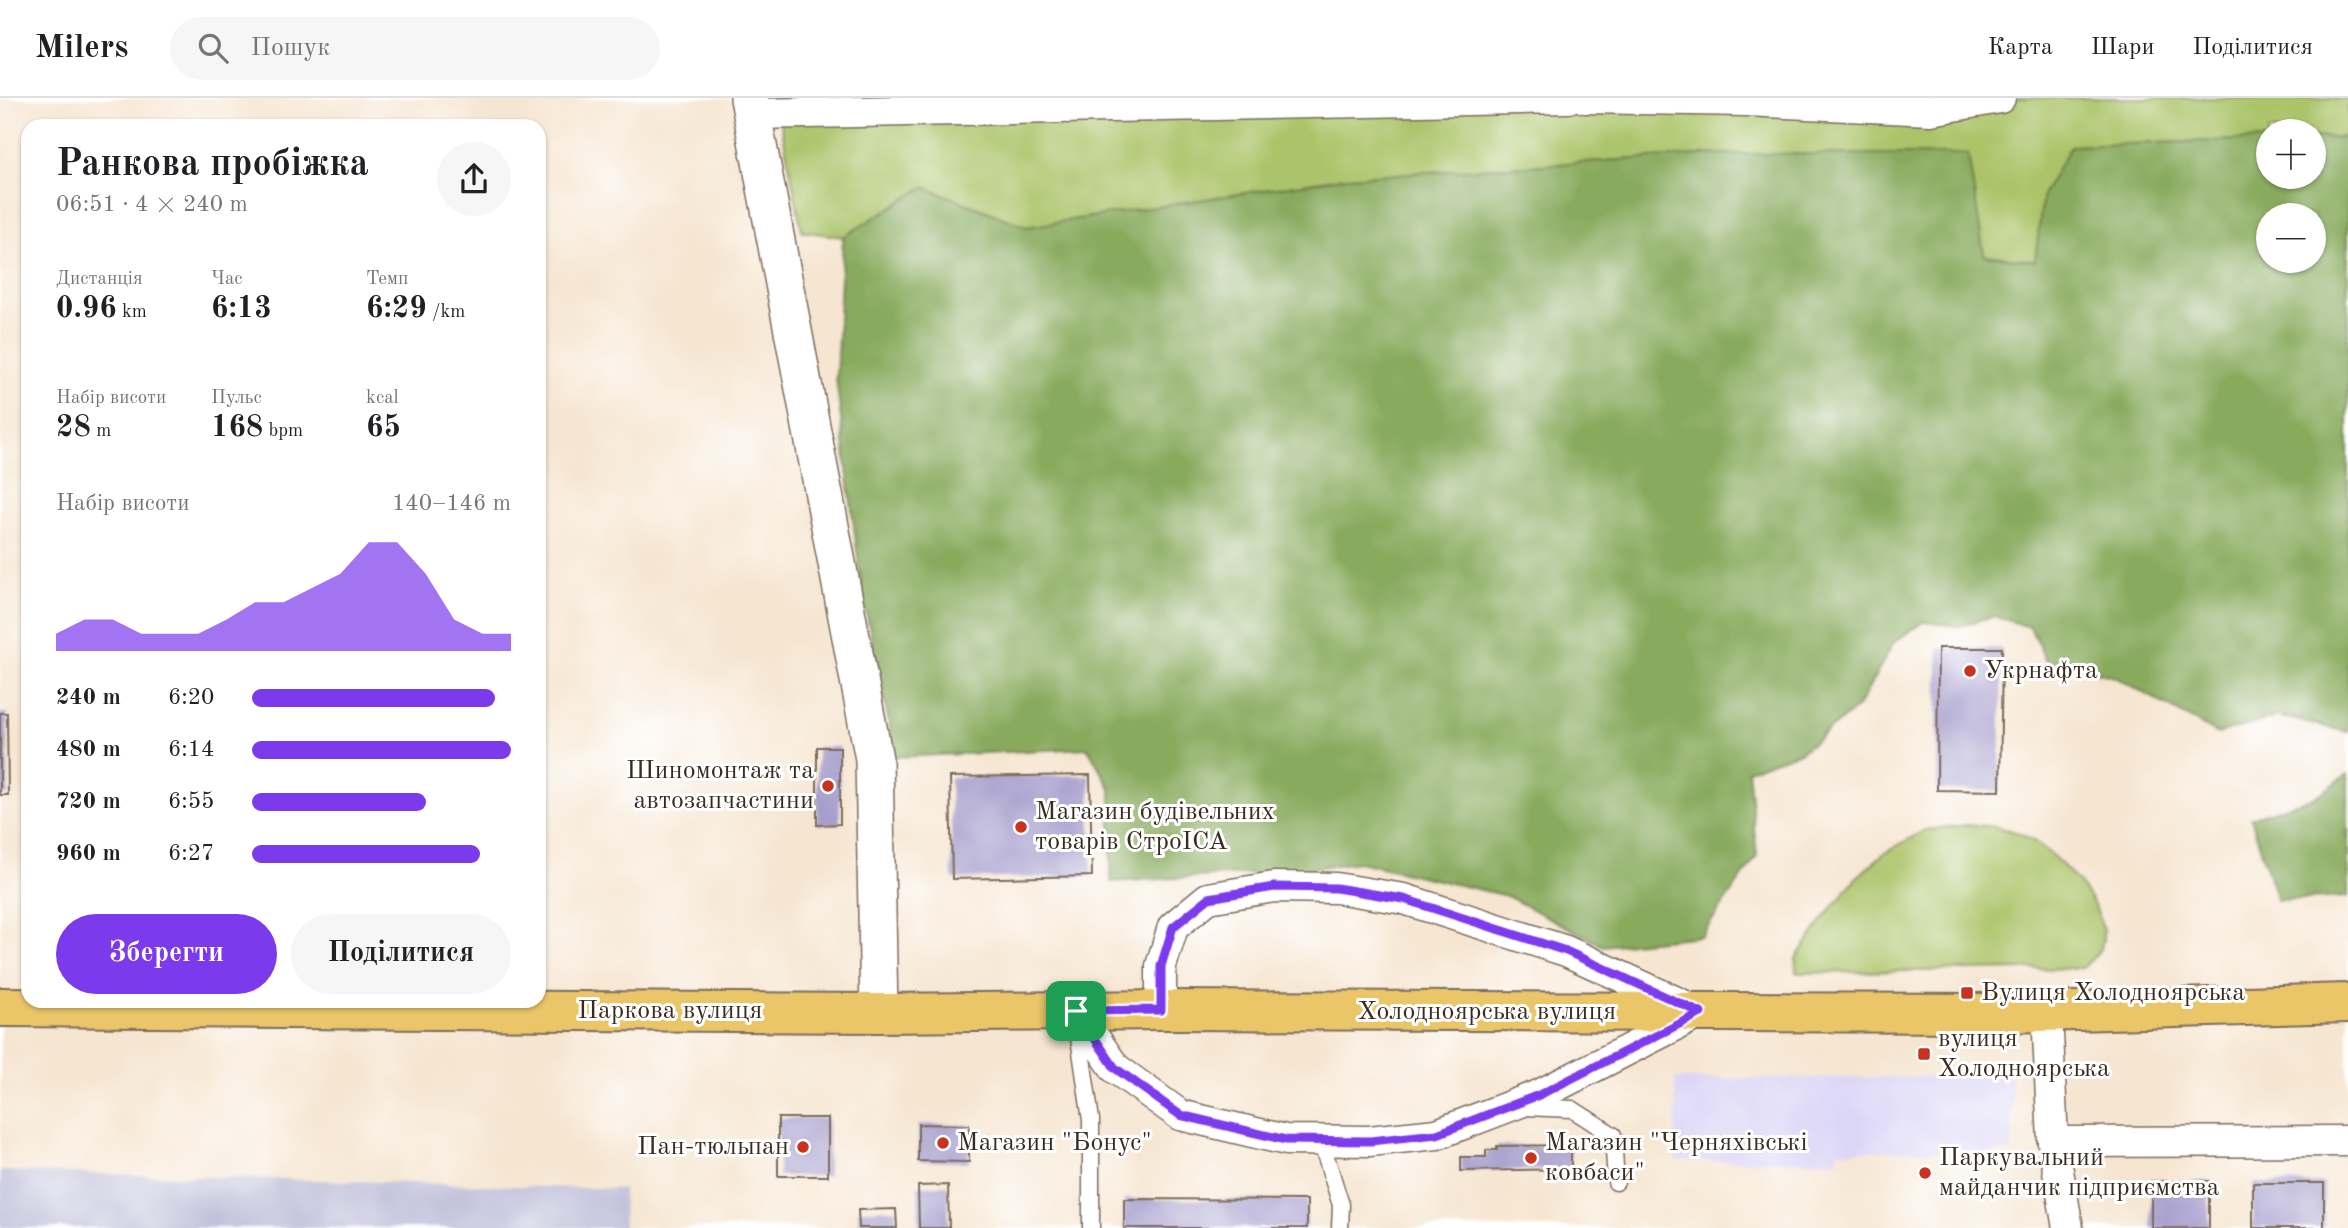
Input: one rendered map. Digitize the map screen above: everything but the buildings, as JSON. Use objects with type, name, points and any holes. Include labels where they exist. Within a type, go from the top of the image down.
[{"type":"main road","name":"Холодноярська вулиця","points":[[879,1013],[1161,1010],[2047,1012],[2348,1003]]},
{"type":"main road","name":"Паркова вулиця","points":[[0,1007],[21,1007]]},
{"type":"main road","name":"Паркова вулиця","points":[[146,1008],[879,1013]]},
{"type":"street","points":[[879,1013],[874,759],[750,106],[1568,98]]},
{"type":"street","points":[[1585,98],[1745,99],[1931,110],[2000,98]]},
{"type":"street","points":[[1161,1010],[1161,966],[1173,927],[1209,898],[1286,887],[1336,888],[1404,899],[1566,951],[1701,1013]]},
{"type":"street","points":[[1076,1011],[1115,1068],[1180,1115],[1286,1140],[1321,1141],[1370,1141],[1437,1134],[1539,1095],[1701,1013]]},
{"type":"street","points":[[2047,1012],[2053,1142],[2068,1228]]},
{"type":"street","points":[[2053,1142],[2348,1141]]},
{"type":"lane","points":[[1076,1011],[1091,1120],[1091,1228]]},
{"type":"lane","points":[[1509,1107],[1572,1109],[1613,1135],[1616,1182]]},
{"type":"lane","points":[[1321,1141],[1341,1205],[1340,1228]]},
{"type":"shaded area","points":[[2012,1076],[2012,1152],[1838,1151],[1837,1161],[1676,1161],[1675,1079]]},
{"type":"shaded area","points":[[0,1171],[623,1189],[624,1228],[0,1228]]},
{"type":"green space","points":[[776,98],[2348,98],[2348,137],[2326,138],[2326,119],[2256,119],[2256,139],[2071,146],[2043,194],[2036,261],[1984,255],[1967,154],[1716,154],[1347,177],[1027,227],[924,187],[843,237],[802,231]]},
{"type":"green space","points":[[2348,137],[2348,732],[2278,716],[2218,734],[2115,677],[2045,659],[2030,627],[1994,616],[1959,626],[1924,622],[1894,642],[1858,707],[1800,752],[1748,770],[1757,856],[1701,936],[1603,946],[1507,896],[1359,862],[1279,872],[1111,882],[1111,789],[1088,748],[896,757],[862,592],[836,378],[843,237],[924,187],[1027,227],[1347,177],[1716,154],[1968,154],[1984,255],[2035,261],[2043,194],[2071,146],[2256,139],[2256,189],[2326,189],[2326,138]]},
{"type":"green space","points":[[2348,774],[2348,897],[2277,900],[2251,818],[2317,796]]},
{"type":"green space","points":[[1967,825],[1999,828],[2030,839],[2056,859],[2083,889],[2101,922],[2103,938],[2098,952],[2083,968],[1797,973],[1796,958],[1825,917],[1855,879],[1883,854],[1925,830]]},
{"type":"place","name":"Укрнафта","points":[[1970,671]]},
{"type":"place","name":"Шиномонтаж та автозапчастини","points":[[828,786]]},
{"type":"place","name":"Магазин будівельних товарів СтроІСА","points":[[1021,827]]},
{"type":"place","name":"Вулиця Холодноярська","points":[[1967,993]]},
{"type":"place","name":"вулиця Холодноярська","points":[[1924,1054]]},
{"type":"place","name":"Магазин \"Бонус\"","points":[[943,1143]]},
{"type":"place","name":"Пан-тюльпан","points":[[803,1147]]},
{"type":"place","name":"Магазин \"Черняхівські ковбаси\"","points":[[1531,1158]]},
{"type":"place","name":"Паркувальний майданчик підприємства","points":[[1925,1173]]},
{"type":"route","points":[[1274,887],[1336,888],[1404,899],[1566,951],[1701,1013],[1539,1095],[1437,1134],[1370,1141],[1286,1140],[1180,1115],[1115,1068],[1076,1011],[1161,1010],[1161,966],[1173,927],[1209,898],[1274,887]]}]
